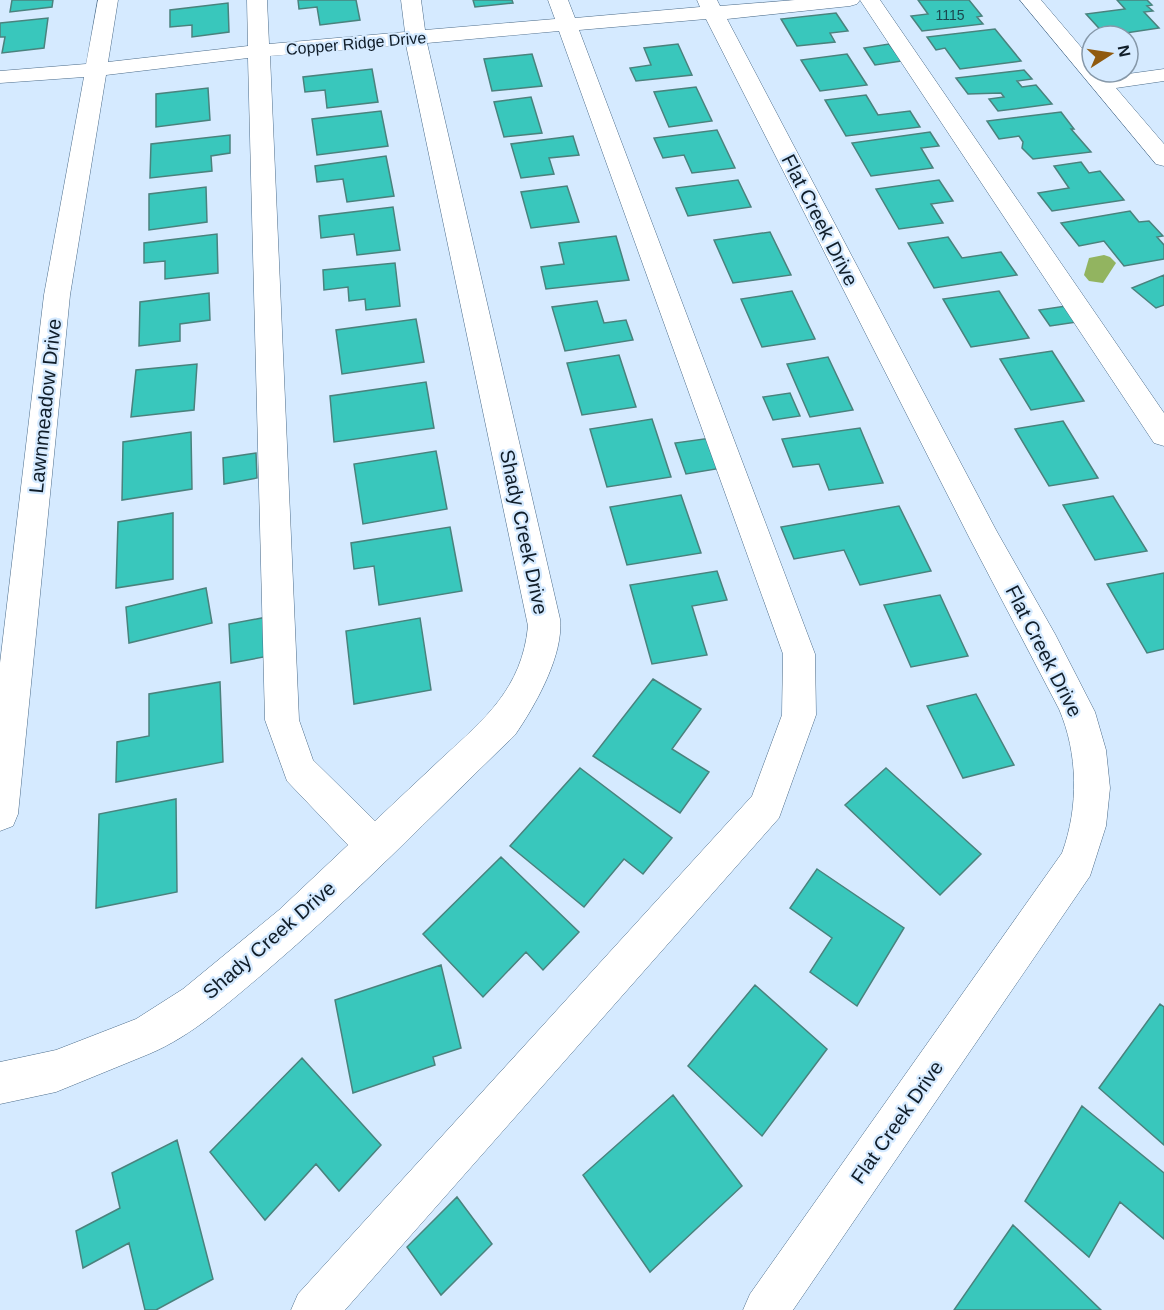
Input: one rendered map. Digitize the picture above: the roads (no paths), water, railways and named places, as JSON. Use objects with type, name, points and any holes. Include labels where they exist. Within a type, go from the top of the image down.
[{"type":"street","name":"Lawnmeadow Drive","points":[[0,814],[57,294],[108,0]]},
{"type":"street","points":[[257,0],[282,720],[299,770],[374,846]]},
{"type":"street","name":"Shady Creek Drive","points":[[0,1083],[56,1071],[149,1034],[206,996],[293,923],[503,724],[516,707],[534,667],[544,629],[418,53],[411,0]]},
{"type":"street","name":"Copper Ridge Drive","points":[[0,77],[95,70],[258,51],[417,38],[563,12],[710,6],[733,13],[850,0]]},
{"type":"street","points":[[870,0],[1164,435]]},
{"type":"street","points":[[1030,0],[1080,59]]},
{"type":"street","name":"Flat Creek Drive","points":[[710,6],[980,529],[1033,624],[1078,712],[1089,750],[1094,786],[1087,839],[1077,863],[766,1310]]},
{"type":"street","points":[[314,1310],[766,806],[799,715],[799,654],[563,12]]},
{"type":"street","points":[[1140,78],[1164,75]]},
{"type":"street","points":[[1101,84],[1164,159]]}]
